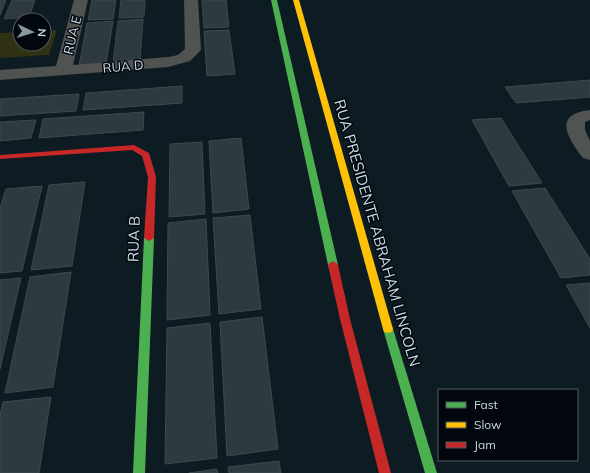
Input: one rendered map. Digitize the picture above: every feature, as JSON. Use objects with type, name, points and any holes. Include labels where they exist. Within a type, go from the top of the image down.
[{"type":"street","name":"RUA E","points":[[63,71],[81,0]]},
{"type":"street","name":"RUA D","points":[[0,75],[168,62],[184,58],[193,50],[191,0]]},
{"type":"street","points":[[274,0],[345,319],[384,473]]},
{"type":"street","name":"RUA PRESIDENTE ABRAHAM LINCOLN","points":[[296,0],[326,102],[370,266],[431,473]]},
{"type":"street","points":[[590,115],[582,116],[576,120],[575,130],[590,154]]},
{"type":"street","name":"RUA B","points":[[0,157],[117,147],[134,147],[146,155],[152,177],[140,473]]},
{"type":"green space","points":[[52,30],[57,30],[52,46]]},
{"type":"green space","points":[[12,32],[12,52],[50,52],[49,55],[0,58],[0,33]]},
{"type":"building","points":[[0,0],[6,0],[0,15]]},
{"type":"building","points":[[12,0],[35,0],[31,12],[12,12],[12,18],[4,19]]},
{"type":"building","points":[[92,0],[116,0],[113,19],[88,20]]},
{"type":"building","points":[[121,0],[145,0],[144,17],[119,18]]},
{"type":"building","points":[[202,0],[226,0],[229,27],[204,28]]},
{"type":"building","points":[[143,19],[140,61],[113,63],[118,21]]},
{"type":"building","points":[[113,21],[106,64],[79,66],[87,23]]},
{"type":"building","points":[[229,30],[235,74],[207,76],[204,31]]},
{"type":"building","points":[[590,80],[590,97],[516,103],[505,87]]},
{"type":"building","points":[[182,86],[182,103],[83,110],[86,93]]},
{"type":"building","points":[[79,94],[76,111],[0,116],[0,99]]},
{"type":"building","points":[[144,112],[143,130],[39,138],[43,119]]},
{"type":"building","points":[[501,118],[542,183],[509,186],[472,120]]},
{"type":"building","points":[[36,120],[31,138],[0,141],[0,122]]},
{"type":"building","points":[[241,138],[249,209],[213,213],[209,141]]},
{"type":"building","points":[[202,142],[205,214],[169,217],[170,144]]},
{"type":"building","points":[[85,182],[72,266],[31,270],[49,185]]},
{"type":"building","points":[[42,186],[22,271],[0,273],[0,208],[6,189]]},
{"type":"building","points":[[545,188],[590,259],[590,275],[561,278],[512,191]]},
{"type":"building","points":[[250,215],[261,309],[219,314],[213,218]]},
{"type":"building","points":[[206,219],[210,315],[167,320],[168,223]]},
{"type":"building","points":[[71,272],[53,387],[5,393],[30,277]]},
{"type":"building","points":[[21,278],[0,369],[0,280]]},
{"type":"building","points":[[590,283],[590,328],[566,285]]},
{"type":"building","points":[[262,317],[278,449],[227,456],[220,322]]},
{"type":"building","points":[[210,323],[217,458],[165,464],[167,328]]},
{"type":"building","points":[[51,397],[39,473],[0,473],[0,415],[3,402]]},
{"type":"building","points":[[279,461],[281,473],[229,473],[228,467]]},
{"type":"building","points":[[217,469],[218,473],[189,473]]},
{"type":"traffic: fast","points":[[274,0],[333,265]]},
{"type":"traffic: fast","points":[[139,473],[149,238]]},
{"type":"traffic: fast","points":[[388,329],[431,473]]},
{"type":"traffic: slow","points":[[296,0],[388,329]]},
{"type":"traffic: jam","points":[[0,157],[134,147],[146,155],[152,177],[149,238]]},
{"type":"traffic: jam","points":[[333,265],[345,319],[385,473]]}]
